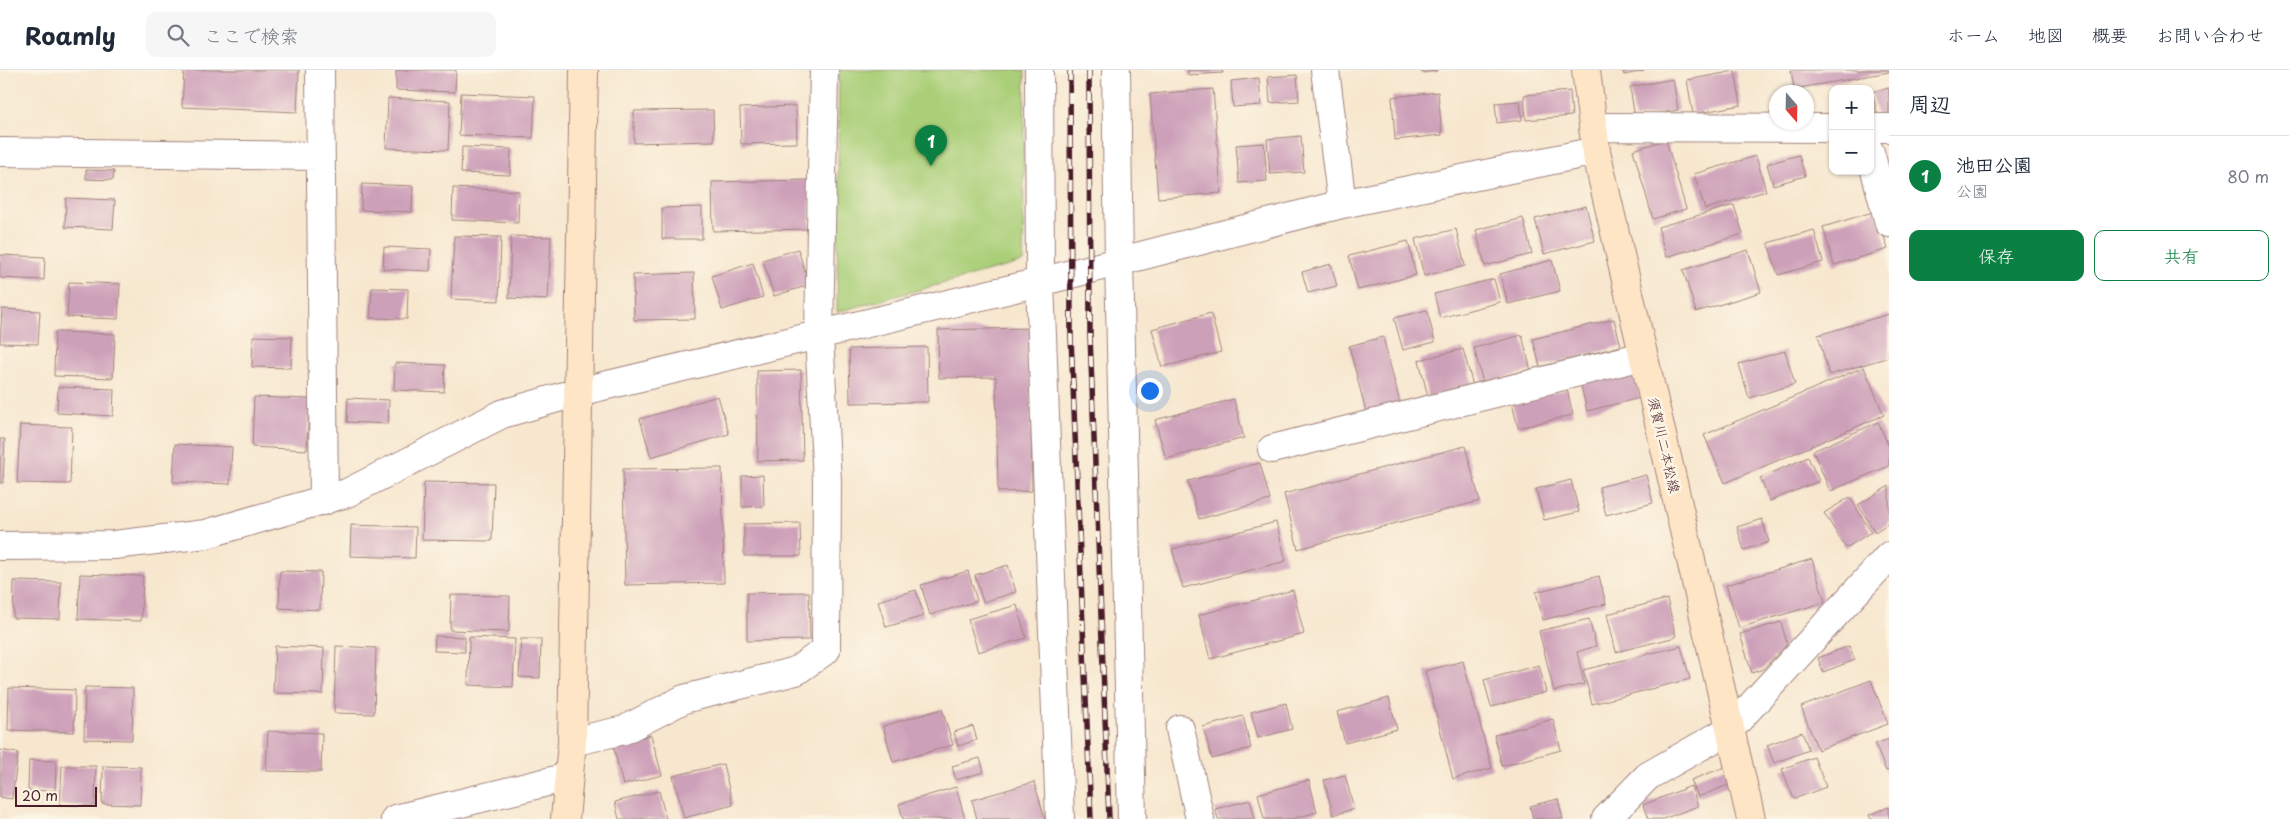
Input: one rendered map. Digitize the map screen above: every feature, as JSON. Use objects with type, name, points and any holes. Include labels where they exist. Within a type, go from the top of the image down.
[{"type":"street","points":[[320,70],[319,156],[324,501]]},
{"type":"street","points":[[565,819],[572,742],[584,70]]},
{"type":"street","points":[[572,742],[624,730],[684,699],[796,671],[826,650],[828,481],[819,336],[824,70]]},
{"type":"street","points":[[1039,70],[1040,282],[1060,819]]},
{"type":"street","points":[[1116,70],[1118,260],[1132,819]]},
{"type":"street","points":[[1325,70],[1342,204]]},
{"type":"street","name":"須賀川二本松線","points":[[1586,70],[1594,139],[1751,819]]},
{"type":"street","points":[[0,546],[114,545],[206,534],[324,501],[355,488],[502,414],[578,392],[1040,282],[1118,260],[1594,139],[1829,128]]},
{"type":"street","points":[[1874,128],[1889,128]]},
{"type":"street","points":[[0,152],[319,156]]},
{"type":"street","points":[[1874,167],[1889,223]]},
{"type":"street","points":[[1272,449],[1643,356]]},
{"type":"street","points":[[1606,819],[1648,776],[1729,730],[1889,556]]},
{"type":"street","points":[[1180,729],[1200,819]]},
{"type":"street","points":[[395,819],[568,776]]},
{"type":"green space","points":[[839,70],[1025,70],[1023,262],[837,312]]},
{"type":"building","points":[[184,70],[299,70],[297,112],[182,107]]},
{"type":"building","points":[[396,70],[456,70],[455,92],[396,90]]},
{"type":"building","points":[[1188,70],[1222,70],[1223,73],[1188,75]]},
{"type":"building","points":[[1421,70],[1437,70],[1437,71],[1422,73]]},
{"type":"building","points":[[1623,70],[1644,70],[1644,71],[1624,75]]},
{"type":"building","points":[[1791,70],[1889,70],[1889,72],[1814,85],[1793,85]]},
{"type":"building","points":[[1735,71],[1741,105],[1693,114],[1687,80]]},
{"type":"building","points":[[1297,75],[1299,101],[1270,103],[1268,77]]},
{"type":"building","points":[[1259,78],[1261,105],[1233,107],[1231,81]]},
{"type":"building","points":[[1673,79],[1678,110],[1635,118],[1630,87]]},
{"type":"building","points":[[1889,88],[1889,119],[1879,122],[1874,92]]},
{"type":"building","points":[[1213,89],[1221,193],[1158,198],[1150,94]]},
{"type":"building","points":[[1570,91],[1572,116],[1526,120],[1524,95]]},
{"type":"building","points":[[1438,92],[1442,135],[1395,140],[1392,97]]},
{"type":"building","points":[[461,93],[535,96],[533,138],[459,135]]},
{"type":"building","points":[[388,98],[450,101],[448,150],[386,148]]},
{"type":"building","points":[[1520,101],[1522,120],[1497,123],[1495,103]]},
{"type":"building","points":[[796,106],[797,143],[741,144],[740,108]]},
{"type":"building","points":[[713,110],[714,141],[634,143],[634,111]]},
{"type":"building","points":[[1301,136],[1304,172],[1270,174],[1267,139]]},
{"type":"building","points":[[1666,140],[1686,209],[1653,219],[1633,150]]},
{"type":"building","points":[[1264,143],[1267,181],[1239,183],[1236,145]]},
{"type":"building","points":[[462,147],[511,149],[510,175],[461,173]]},
{"type":"building","points":[[1799,155],[1805,176],[1773,185],[1767,164]]},
{"type":"building","points":[[1756,156],[1766,191],[1705,209],[1694,174]]},
{"type":"building","points":[[86,170],[114,171],[113,180],[86,179]]},
{"type":"building","points":[[810,180],[810,229],[713,231],[712,182]]},
{"type":"building","points":[[362,184],[413,186],[412,212],[361,210]]},
{"type":"building","points":[[453,188],[519,191],[518,223],[452,220]]},
{"type":"building","points":[[66,198],[115,200],[113,229],[65,227]]},
{"type":"building","points":[[1734,205],[1743,234],[1666,257],[1658,227]]},
{"type":"building","points":[[1586,206],[1595,241],[1544,254],[1535,219]]},
{"type":"building","points":[[702,207],[702,239],[662,239],[662,208]]},
{"type":"building","points":[[1876,211],[1888,249],[1834,265],[1823,227]]},
{"type":"building","points":[[1523,218],[1532,254],[1485,266],[1476,230]]},
{"type":"building","points":[[1456,229],[1465,266],[1424,276],[1415,239]]},
{"type":"building","points":[[1814,230],[1823,262],[1778,275],[1768,243]]},
{"type":"building","points":[[454,236],[501,237],[499,301],[451,299]]},
{"type":"building","points":[[511,236],[551,237],[548,300],[509,298]]},
{"type":"building","points":[[1408,241],[1416,275],[1358,290],[1349,256]]},
{"type":"building","points":[[384,247],[431,249],[430,271],[383,269]]},
{"type":"building","points":[[798,249],[809,285],[774,296],[763,260]]},
{"type":"building","points":[[1748,250],[1761,292],[1696,312],[1683,270]]},
{"type":"building","points":[[0,255],[45,257],[44,280],[0,278]]},
{"type":"building","points":[[1552,260],[1560,291],[1508,304],[1500,274]]},
{"type":"building","points":[[753,263],[763,297],[722,310],[712,276]]},
{"type":"building","points":[[1331,264],[1337,286],[1308,293],[1302,272]]},
{"type":"building","points":[[694,273],[695,319],[634,320],[633,275]]},
{"type":"building","points":[[1494,279],[1500,302],[1440,318],[1434,294]]},
{"type":"building","points":[[69,282],[120,284],[118,319],[67,317]]},
{"type":"building","points":[[372,288],[408,289],[407,319],[370,318]]},
{"type":"building","points":[[2,309],[40,311],[38,344],[0,343]]},
{"type":"building","points":[[1427,310],[1435,342],[1403,350],[1394,318]]},
{"type":"building","points":[[1211,313],[1221,352],[1162,367],[1152,329]]},
{"type":"building","points":[[1889,314],[1889,357],[1829,375],[1818,335]]},
{"type":"building","points":[[1614,319],[1621,346],[1540,367],[1533,339]]},
{"type":"building","points":[[1030,328],[1032,491],[998,492],[996,377],[939,378],[938,330]]},
{"type":"building","points":[[55,332],[115,334],[113,378],[54,376]]},
{"type":"building","points":[[1522,335],[1531,371],[1483,383],[1474,348]]},
{"type":"building","points":[[253,336],[292,337],[291,368],[252,367]]},
{"type":"building","points":[[1383,337],[1400,403],[1366,412],[1349,346]]},
{"type":"building","points":[[927,347],[928,402],[850,403],[849,349]]},
{"type":"building","points":[[1463,349],[1473,386],[1428,397],[1419,360]]},
{"type":"building","points":[[1785,351],[1795,384],[1749,398],[1739,364]]},
{"type":"building","points":[[395,363],[445,365],[444,392],[394,390]]},
{"type":"building","points":[[1864,367],[1884,415],[1725,483],[1704,435]]},
{"type":"building","points":[[1633,369],[1640,398],[1587,411],[1580,382]]},
{"type":"building","points":[[801,370],[803,460],[758,461],[757,371]]},
{"type":"building","points":[[58,387],[114,389],[113,416],[57,413]]},
{"type":"building","points":[[1567,389],[1573,415],[1518,428],[1512,403]]},
{"type":"building","points":[[718,396],[729,434],[651,457],[640,419]]},
{"type":"building","points":[[254,397],[309,399],[307,450],[252,447]]},
{"type":"building","points":[[348,398],[389,400],[388,424],[347,422]]},
{"type":"building","points":[[1234,399],[1244,438],[1166,459],[1155,420]]},
{"type":"building","points":[[1878,422],[1889,447],[1889,466],[1830,491],[1813,451]]},
{"type":"building","points":[[20,425],[72,427],[70,484],[17,483]]},
{"type":"building","points":[[0,439],[5,439],[3,483],[0,483]]},
{"type":"building","points":[[175,444],[232,447],[230,484],[173,482]]},
{"type":"building","points":[[1465,446],[1480,501],[1298,549],[1284,494]]},
{"type":"building","points":[[1808,457],[1819,481],[1770,501],[1760,478]]},
{"type":"building","points":[[1260,463],[1270,500],[1199,519],[1188,481]]},
{"type":"building","points":[[722,468],[724,583],[625,585],[623,469]]},
{"type":"building","points":[[763,475],[764,506],[742,507],[742,476]]},
{"type":"building","points":[[1646,475],[1653,503],[1606,515],[1599,487]]},
{"type":"building","points":[[1571,480],[1579,512],[1544,520],[1536,489]]},
{"type":"building","points":[[424,482],[494,483],[492,541],[422,540]]},
{"type":"building","points":[[1889,486],[1889,523],[1875,532],[1858,505]]},
{"type":"building","points":[[1850,497],[1871,532],[1846,548],[1824,513]]},
{"type":"building","points":[[1762,519],[1769,542],[1744,550],[1737,527]]},
{"type":"building","points":[[1276,522],[1286,561],[1183,588],[1172,549]]},
{"type":"building","points":[[800,523],[801,556],[744,556],[744,524]]},
{"type":"building","points":[[351,525],[416,527],[415,558],[350,556]]},
{"type":"building","points":[[1812,559],[1825,602],[1739,628],[1726,585]]},
{"type":"building","points":[[1008,565],[1016,592],[983,602],[975,575]]},
{"type":"building","points":[[280,571],[321,572],[320,610],[279,608]]},
{"type":"building","points":[[968,571],[977,601],[930,615],[921,585]]},
{"type":"building","points":[[80,574],[143,576],[141,621],[78,619]]},
{"type":"building","points":[[1599,576],[1606,604],[1543,620],[1536,592]]},
{"type":"building","points":[[14,581],[61,582],[60,619],[13,618]]},
{"type":"building","points":[[916,590],[924,616],[886,627],[878,601]]},
{"type":"building","points":[[1293,590],[1304,634],[1210,659],[1199,615]]},
{"type":"building","points":[[809,592],[810,640],[747,641],[747,593]]},
{"type":"building","points":[[451,595],[510,596],[509,632],[450,630]]},
{"type":"building","points":[[1667,599],[1676,637],[1616,652],[1607,614]]},
{"type":"building","points":[[1017,605],[1026,638],[978,652],[968,619]]},
{"type":"building","points":[[1589,619],[1596,646],[1577,652],[1584,684],[1554,691],[1539,631]]},
{"type":"building","points":[[1781,622],[1787,644],[1763,669],[1752,673],[1740,634]]},
{"type":"building","points":[[435,636],[465,637],[465,652],[434,651]]},
{"type":"building","points":[[469,637],[515,639],[513,687],[468,685]]},
{"type":"building","points":[[521,639],[541,639],[540,678],[519,677]]},
{"type":"building","points":[[275,646],[324,648],[323,694],[273,693]]},
{"type":"building","points":[[336,646],[376,648],[374,714],[334,713]]},
{"type":"building","points":[[1681,646],[1690,679],[1592,704],[1583,670]]},
{"type":"building","points":[[1849,646],[1855,660],[1823,672],[1818,658]]},
{"type":"building","points":[[1463,661],[1492,768],[1453,779],[1425,671]]},
{"type":"building","points":[[1539,665],[1546,692],[1491,707],[1484,680]]},
{"type":"building","points":[[1871,680],[1888,724],[1818,750],[1801,707]]},
{"type":"building","points":[[85,687],[133,688],[132,740],[84,739]]},
{"type":"building","points":[[9,688],[75,690],[74,732],[8,730]]},
{"type":"building","points":[[1389,698],[1397,729],[1345,743],[1337,712]]},
{"type":"building","points":[[1286,703],[1292,729],[1258,738],[1251,712]]},
{"type":"building","points":[[942,709],[953,745],[893,762],[883,726]]},
{"type":"building","points":[[1243,716],[1251,748],[1212,759],[1203,727]]},
{"type":"building","points":[[1553,719],[1561,750],[1502,766],[1494,735]]},
{"type":"building","points":[[973,726],[977,740],[958,746],[954,732]]},
{"type":"building","points":[[268,731],[322,733],[321,772],[266,771]]},
{"type":"building","points":[[1802,732],[1809,750],[1774,763],[1767,745]]},
{"type":"building","points":[[651,735],[662,775],[623,785],[613,745]]},
{"type":"building","points":[[1889,739],[1889,770],[1886,771],[1875,744]]},
{"type":"building","points":[[0,750],[18,753],[12,799],[0,797]]},
{"type":"building","points":[[1814,757],[1826,787],[1794,799],[1782,769]]},
{"type":"building","points":[[980,758],[984,772],[956,780],[952,766]]},
{"type":"building","points":[[29,760],[56,761],[55,791],[28,790]]},
{"type":"building","points":[[723,764],[733,805],[684,818],[673,776]]},
{"type":"building","points":[[62,766],[96,766],[95,806],[60,805]]},
{"type":"building","points":[[103,766],[141,767],[140,805],[102,804]]},
{"type":"building","points":[[1725,767],[1731,784],[1698,797],[1691,780]]},
{"type":"building","points":[[1345,775],[1354,809],[1333,815],[1324,780]]},
{"type":"building","points":[[1309,780],[1317,812],[1292,819],[1264,819],[1258,794]]},
{"type":"building","points":[[1034,782],[1045,819],[977,819],[972,800]]},
{"type":"building","points":[[1691,786],[1698,806],[1663,819],[1648,819],[1643,805]]},
{"type":"building","points":[[956,787],[965,819],[903,819],[899,804]]},
{"type":"building","points":[[659,791],[666,819],[619,819],[615,802]]},
{"type":"building","points":[[1558,799],[1563,819],[1533,819],[1530,806]]},
{"type":"building","points":[[1250,800],[1255,819],[1218,819],[1215,809]]},
{"type":"building","points":[[1889,807],[1889,819],[1871,819],[1869,815]]},
{"type":"railway","points":[[1070,70],[1071,337],[1091,819]]},
{"type":"railway","points":[[1089,70],[1090,336],[1109,819]]},
{"type":"place","name":"池田公園","points":[[931,166]]}]
